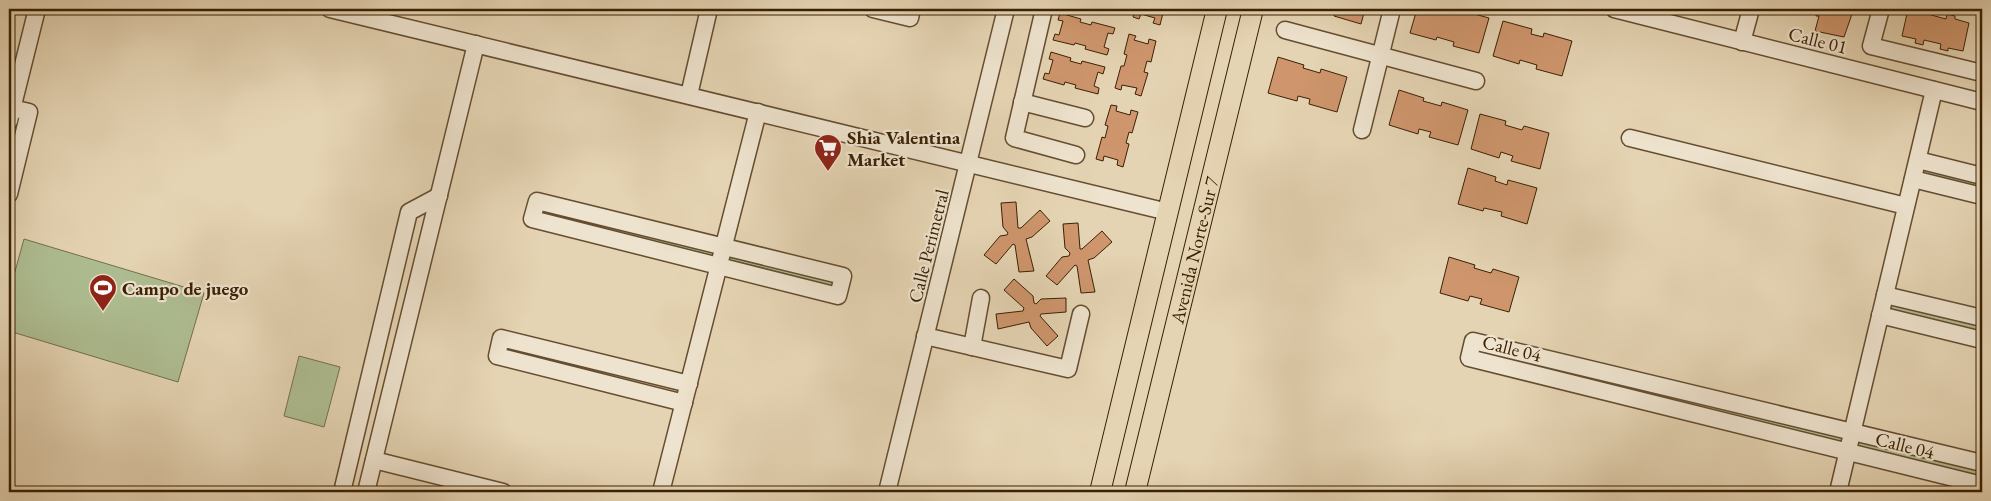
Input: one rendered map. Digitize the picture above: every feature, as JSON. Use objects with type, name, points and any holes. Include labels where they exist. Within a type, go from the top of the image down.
[{"type":"main road","name":"Avenida Norte-Sur 7","points":[[1100,492],[1217,9]]},
{"type":"main road","name":"Avenida Norte-Sur 7","points":[[1135,492],[1253,9]]},
{"type":"street","points":[[9,194],[29,112],[10,114],[37,9]]},
{"type":"street","points":[[330,9],[1168,212]]},
{"type":"street","points":[[689,95],[710,9]]},
{"type":"street","points":[[873,9],[910,18],[912,9]]},
{"type":"street","name":"Calle Perimetral","points":[[887,492],[970,164],[1006,9]]},
{"type":"street","points":[[1044,9],[1014,138],[1076,154]]},
{"type":"street","points":[[1362,130],[1392,9]]},
{"type":"street","name":"Calle 01","points":[[1614,9],[1643,12],[1742,42],[1982,102]]},
{"type":"street","points":[[1742,42],[1751,9]]},
{"type":"street","points":[[1881,9],[1871,46],[1982,73]]},
{"type":"street","points":[[1285,30],[1476,81]]},
{"type":"street","points":[[366,492],[476,44]]},
{"type":"street","points":[[1838,492],[1934,90]]},
{"type":"street","points":[[1022,102],[1085,118]]},
{"type":"street","points":[[662,492],[758,112]]},
{"type":"street","points":[[1630,138],[1906,206]]},
{"type":"street","points":[[1918,160],[1982,176]]},
{"type":"street","points":[[1957,190],[1962,171]]},
{"type":"street","points":[[1913,179],[1982,196]]},
{"type":"street","points":[[342,492],[409,212],[439,196]]},
{"type":"street","points":[[537,201],[843,276],[838,296],[719,266],[532,219],[537,201]]},
{"type":"street","points":[[1885,295],[1982,318]]},
{"type":"street","points":[[972,347],[981,298]]},
{"type":"street","points":[[1938,329],[1944,308]]},
{"type":"street","points":[[925,336],[1068,369],[1081,314]]},
{"type":"street","points":[[1880,316],[1982,340]]},
{"type":"street","points":[[684,403],[497,356],[501,338],[689,384]]},
{"type":"street","name":"Calle 04","points":[[1982,463],[1473,341],[1469,358],[1982,485]]},
{"type":"street","points":[[1958,479],[1963,458]]},
{"type":"street","points":[[374,460],[503,492]]},
{"type":"green space","points":[[1917,160],[1982,176],[1982,196],[1913,179]]},
{"type":"green space","points":[[537,201],[843,276],[838,296],[532,219]]},
{"type":"green space","name":"Campo de juego","points":[[24,239],[204,293],[178,382],[9,331],[9,293]]},
{"type":"green space","points":[[1885,295],[1982,319],[1982,339],[1880,315]]},
{"type":"green space","points":[[1473,341],[1982,463],[1982,485],[1469,358]]},
{"type":"green space","points":[[299,356],[340,367],[324,427],[284,416]]},
{"type":"building","points":[[1135,9],[1164,9],[1160,25],[1153,23],[1155,18],[1141,14],[1139,19],[1133,17]]},
{"type":"building","points":[[1322,9],[1365,9],[1361,24],[1334,16],[1335,12]]},
{"type":"building","points":[[1417,9],[1448,9],[1447,11],[1459,14],[1460,10],[1489,18],[1479,53],[1453,46],[1454,42],[1437,37],[1436,40],[1410,33]]},
{"type":"building","points":[[1817,9],[1848,9],[1847,13],[1852,14],[1844,37],[1815,31],[1819,16],[1816,16]]},
{"type":"building","points":[[1908,9],[1923,12],[1924,9],[1932,11],[1931,15],[1946,19],[1947,14],[1955,16],[1955,19],[1969,23],[1963,51],[1948,48],[1948,51],[1940,49],[1941,44],[1924,40],[1923,45],[1915,43],[1916,39],[1902,36]]},
{"type":"building","points":[[1964,9],[1982,9],[1982,13]]},
{"type":"building","points":[[1060,13],[1081,19],[1080,22],[1091,25],[1092,22],[1115,28],[1113,34],[1108,33],[1104,47],[1109,49],[1107,55],[1085,49],[1086,46],[1053,40],[1055,34],[1059,35],[1063,21],[1058,20]]},
{"type":"building","points":[[1503,21],[1532,29],[1531,34],[1543,37],[1544,33],[1572,41],[1562,76],[1536,69],[1537,65],[1520,60],[1519,64],[1493,56]]},
{"type":"building","points":[[1129,34],[1136,36],[1134,40],[1148,44],[1149,39],[1156,41],[1151,62],[1147,61],[1144,72],[1148,73],[1141,96],[1135,94],[1137,88],[1122,85],[1121,90],[1115,88],[1121,66],[1124,66],[1127,55],[1124,54]]},
{"type":"building","points":[[1051,52],[1071,58],[1070,61],[1081,64],[1082,61],[1105,67],[1103,74],[1098,72],[1094,86],[1099,88],[1098,94],[1075,88],[1076,85],[1065,82],[1064,85],[1043,79],[1045,73],[1049,74],[1053,60],[1049,59]]},
{"type":"building","points":[[1278,57],[1304,65],[1303,68],[1320,73],[1321,69],[1347,77],[1337,112],[1309,104],[1310,99],[1298,96],[1297,101],[1268,93]]},
{"type":"building","points":[[1399,90],[1424,98],[1423,101],[1441,106],[1442,102],[1468,110],[1458,145],[1429,137],[1431,132],[1419,129],[1418,134],[1389,125]]},
{"type":"building","points":[[1111,105],[1117,106],[1116,111],[1130,115],[1131,110],[1138,112],[1132,133],[1129,132],[1126,143],[1129,144],[1123,167],[1117,165],[1118,160],[1104,156],[1103,161],[1096,159],[1102,137],[1105,138],[1108,126],[1105,125]]},
{"type":"building","points":[[1480,114],[1506,121],[1505,125],[1522,130],[1524,126],[1549,133],[1540,169],[1511,161],[1513,156],[1501,152],[1499,158],[1471,149]]},
{"type":"building","points":[[1468,168],[1496,177],[1495,181],[1507,185],[1508,180],[1537,188],[1527,224],[1501,216],[1502,212],[1484,208],[1483,211],[1458,204]]},
{"type":"building","points":[[1016,202],[1018,228],[1021,228],[1040,210],[1050,221],[1032,237],[1026,239],[1034,271],[1019,272],[1015,245],[1013,244],[996,264],[984,255],[1000,236],[1007,235],[1008,233],[1003,227],[1001,203]]},
{"type":"building","points":[[1078,223],[1080,249],[1102,231],[1112,242],[1094,258],[1088,260],[1095,292],[1081,293],[1077,266],[1075,265],[1057,285],[1046,276],[1062,257],[1069,256],[1070,253],[1065,248],[1063,224]]},
{"type":"building","points":[[1449,257],[1475,265],[1474,268],[1491,273],[1493,269],[1519,277],[1509,312],[1480,304],[1482,299],[1470,296],[1468,301],[1440,293]]},
{"type":"building","points":[[1014,279],[1033,296],[1034,303],[1036,304],[1041,299],[1066,298],[1066,312],[1041,314],[1040,316],[1058,336],[1047,346],[1031,328],[1029,322],[998,329],[996,314],[1023,311],[1024,308],[1004,290]]},
{"type":"place","name":"Shia Valentina Market","points":[[828,172]]},
{"type":"place","name":"Campo de juego","points":[[103,312]]}]
